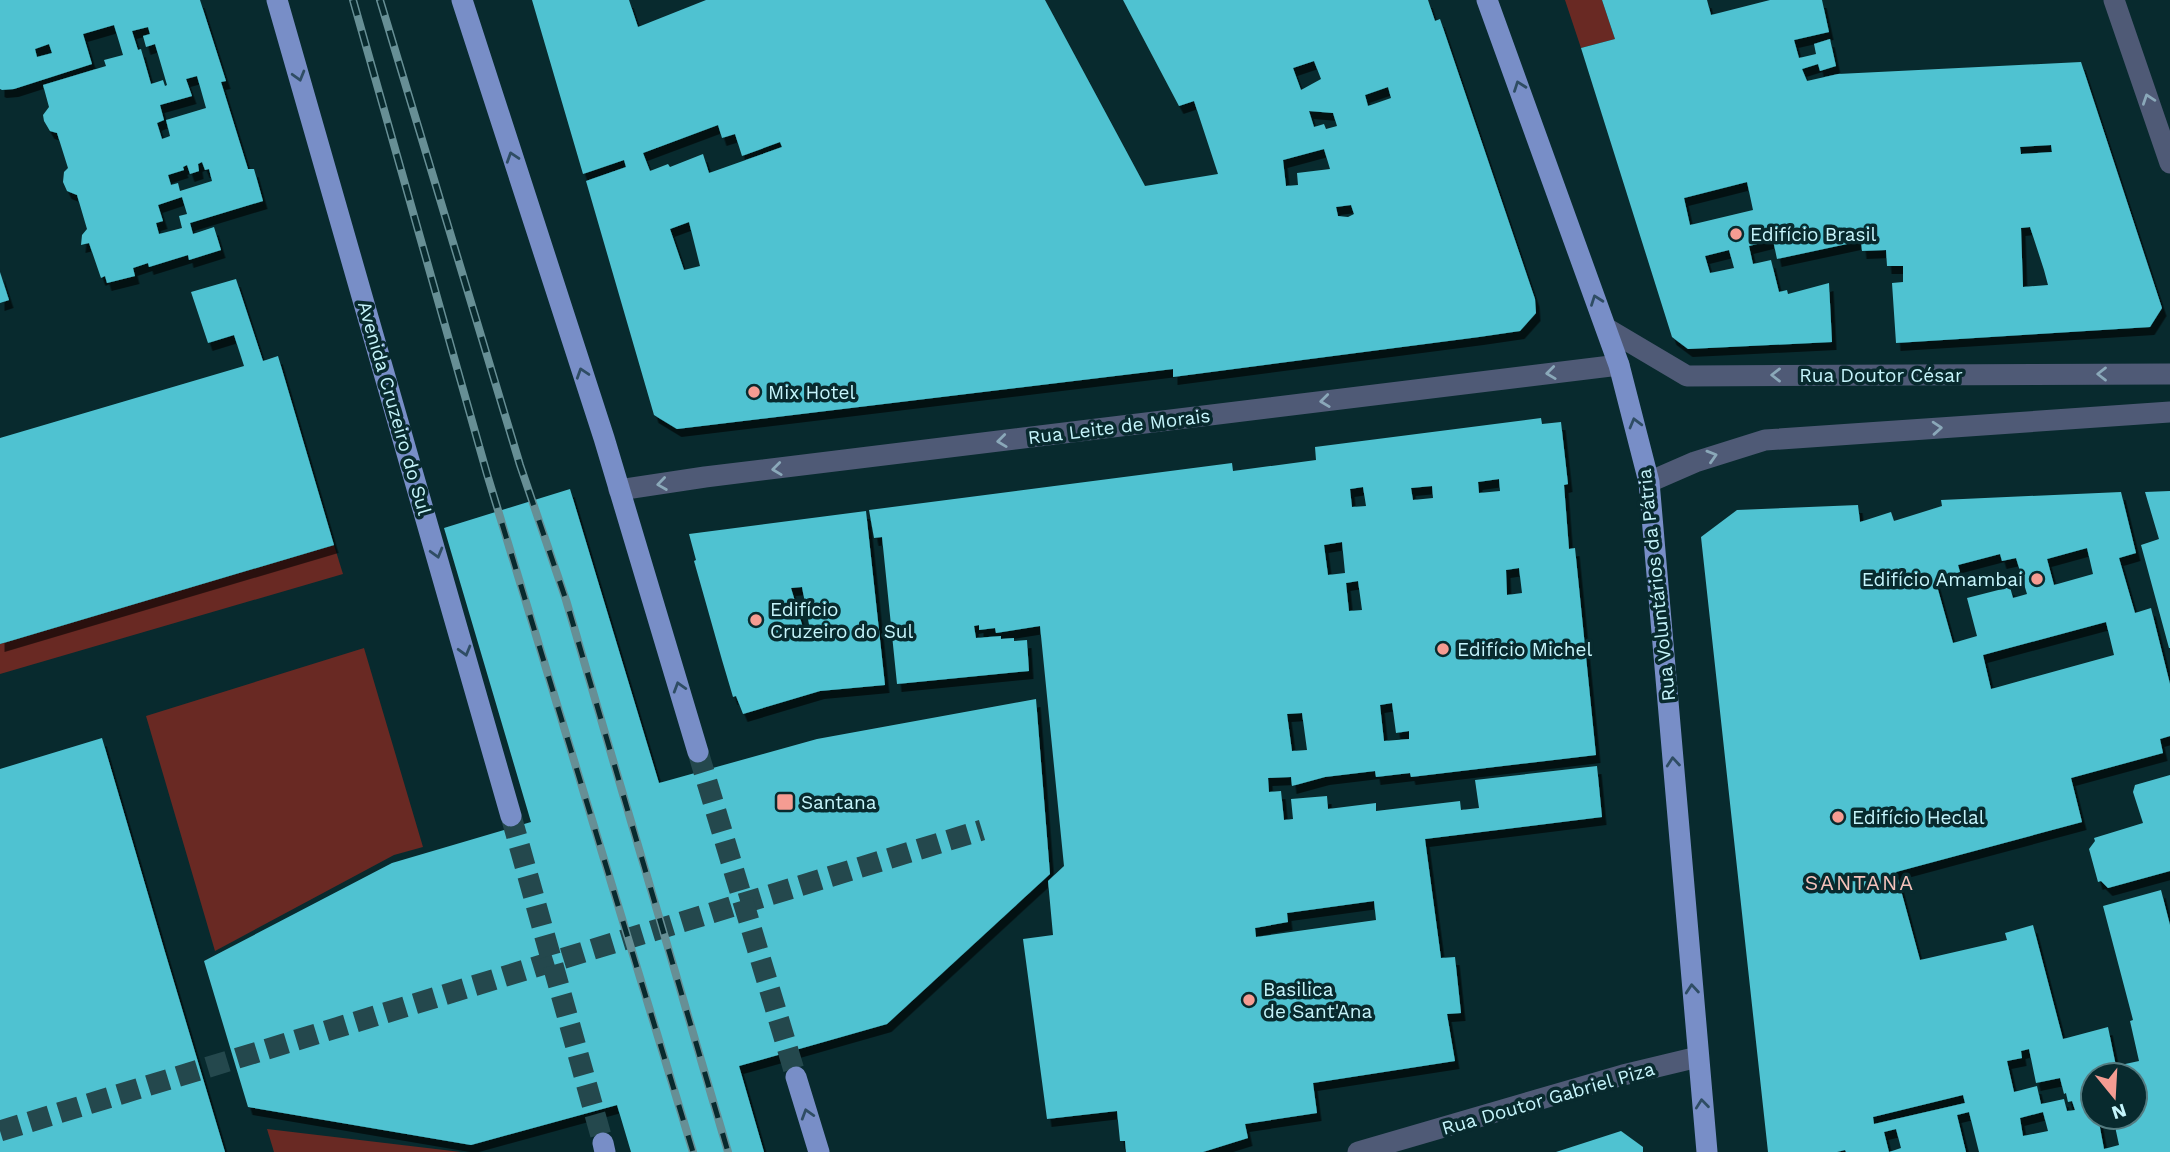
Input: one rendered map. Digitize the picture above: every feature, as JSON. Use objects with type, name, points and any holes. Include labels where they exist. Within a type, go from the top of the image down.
[{"type":"main road","points":[[462,0],[620,490],[698,752]]},
{"type":"main road","name":"Rua Voluntários da Pátria","points":[[1487,0],[1619,365],[1649,482],[1707,1152]]},
{"type":"main road","name":"Avenida Cruzeiro do Sul","points":[[282,4],[511,816]]},
{"type":"main road","points":[[796,1077],[819,1152]]},
{"type":"street","points":[[2114,0],[2170,163]]},
{"type":"street","name":"Rua Doutor César","points":[[1606,328],[1687,376],[2170,374]]},
{"type":"street","name":"Rua Leite de Morais","points":[[620,490],[705,477],[1619,365]]},
{"type":"street","points":[[1649,482],[1695,461],[1765,440],[2170,412]]},
{"type":"street","name":"Rua Doutor Gabriel Piza","points":[[1358,1152],[1623,1075],[1698,1057]]},
{"type":"shaded area","points":[[1565,0],[1602,0],[1615,39],[1581,48]]},
{"type":"shaded area","points":[[334,545],[343,574],[0,674],[0,644]]},
{"type":"shaded area","points":[[364,648],[423,847],[394,855],[215,951],[146,716]]},
{"type":"shaded area","points":[[267,1129],[461,1152],[274,1152]]},
{"type":"building","points":[[0,0],[200,0],[226,81],[221,82],[248,169],[254,169],[263,201],[190,223],[193,234],[214,227],[221,250],[189,260],[188,255],[149,267],[148,263],[133,268],[135,276],[107,283],[105,276],[101,278],[89,243],[81,245],[82,235],[87,229],[77,195],[67,191],[63,182],[64,172],[68,168],[57,133],[50,131],[44,121],[43,115],[49,107],[43,85],[106,66],[104,60],[123,55],[114,25],[83,34],[92,64],[14,89],[0,89]],"holes":[[[148,27],[150,34],[143,36],[146,47],[155,44],[167,85],[165,86],[163,80],[151,84],[141,49],[138,50],[132,31]],[[49,44],[52,53],[37,57],[35,49]],[[197,76],[206,108],[166,120],[170,136],[162,139],[157,123],[164,120],[160,105],[192,96],[186,79]],[[202,162],[205,170],[209,169],[212,181],[180,191],[178,183],[171,185],[168,175],[184,170],[183,167],[187,165],[190,174],[199,171],[198,164]],[[182,197],[187,214],[179,216],[182,228],[159,234],[156,223],[163,221],[158,205]]]},
{"type":"building","points":[[532,0],[629,0],[638,27],[706,0],[1045,0],[1145,186],[1218,174],[1194,101],[1179,106],[1123,0],[1428,0],[1435,21],[1440,19],[1535,299],[1536,313],[1520,331],[1479,337],[1173,377],[1173,369],[677,429],[654,415],[586,181],[626,167],[624,160],[583,174]],"holes":[[[1314,61],[1321,79],[1301,90],[1293,68]],[[1388,87],[1391,98],[1368,106],[1365,95]],[[1309,111],[1333,113],[1337,126],[1326,129],[1324,124],[1314,127]],[[718,125],[722,138],[735,134],[742,156],[780,142],[782,147],[709,173],[703,154],[670,167],[668,164],[650,171],[643,153]],[[1324,149],[1330,169],[1297,173],[1298,185],[1286,186],[1283,160]],[[1351,205],[1354,214],[1348,217],[1338,216],[1336,207]],[[689,222],[700,266],[684,270],[670,229]]]},
{"type":"building","points":[[1602,0],[1707,0],[1711,15],[1770,0],[1822,0],[1829,32],[1794,40],[1799,58],[1816,54],[1814,44],[1830,39],[1836,66],[1820,71],[1818,64],[1802,69],[1807,81],[1838,74],[2081,62],[2162,308],[2150,327],[1896,343],[1892,283],[1903,282],[1903,266],[1887,266],[1886,250],[1862,251],[1861,241],[1777,259],[1773,240],[1749,246],[1753,264],[1771,260],[1779,292],[1787,290],[1788,294],[1829,283],[1832,342],[1688,349],[1672,337],[1581,48],[1615,39]],"holes":[[[2051,145],[2052,152],[2021,154],[2020,147]],[[1747,182],[1753,210],[1690,225],[1684,198]],[[2030,227],[2048,285],[2023,287],[2021,228]],[[1729,250],[1734,268],[1710,273],[1705,256]]]},
{"type":"building","points":[[0,272],[9,300],[0,303]]},
{"type":"building","points":[[236,279],[263,361],[278,356],[334,545],[0,644],[0,438],[244,366],[234,335],[208,343],[191,292]]},
{"type":"building","points":[[1541,418],[1542,424],[1561,422],[1568,484],[1564,485],[1569,549],[1575,548],[1596,755],[1411,777],[1410,773],[1376,777],[1375,771],[1325,777],[1292,786],[1291,777],[1268,778],[1269,792],[1281,791],[1284,820],[1293,819],[1291,799],[1327,796],[1328,809],[1376,803],[1376,811],[1460,801],[1461,810],[1479,808],[1475,780],[1597,766],[1602,817],[1425,839],[1441,958],[1455,957],[1461,1013],[1447,1014],[1455,1061],[1313,1083],[1317,1113],[1245,1124],[1248,1138],[1203,1152],[1126,1152],[1125,1141],[1120,1141],[1117,1111],[1047,1119],[1023,939],[1053,935],[1048,881],[1064,866],[1040,626],[996,633],[995,628],[979,630],[979,625],[974,626],[976,638],[1001,636],[1001,639],[1014,638],[1014,641],[1027,640],[1029,671],[897,684],[882,537],[874,538],[869,510],[1232,463],[1233,471],[1316,460],[1315,447]],"holes":[[[1499,479],[1500,491],[1479,493],[1478,482]],[[1432,486],[1433,498],[1413,500],[1411,488]],[[1363,487],[1366,506],[1352,507],[1350,489]],[[1342,542],[1345,573],[1328,575],[1324,545]],[[1519,568],[1522,593],[1507,595],[1506,570]],[[1358,581],[1362,610],[1349,611],[1346,583]],[[1392,703],[1396,733],[1409,731],[1409,739],[1384,741],[1380,705]],[[1302,713],[1307,750],[1292,751],[1287,714]],[[1374,901],[1376,920],[1256,937],[1255,928],[1288,922],[1287,913]]]},
{"type":"building","name":"Santana","points":[[570,489],[659,783],[817,739],[1036,699],[1050,874],[887,1024],[739,1066],[764,1152],[631,1152],[617,1105],[471,1145],[248,1107],[204,961],[392,863],[531,822],[444,528]]},
{"type":"building","points":[[2170,491],[2169,648],[2141,545],[2159,539],[2145,492]]},
{"type":"building","points":[[2121,492],[2136,553],[2119,558],[2135,613],[2151,608],[2170,684],[2170,736],[2160,739],[2163,753],[2071,778],[2082,822],[1896,872],[1920,960],[2007,940],[2005,933],[2033,925],[2063,1039],[2108,1027],[2115,1061],[2079,1061],[2079,1131],[2101,1131],[2104,1149],[2119,1145],[2116,1131],[2149,1131],[2149,1061],[2139,1061],[2130,1021],[2133,1020],[2103,906],[2161,890],[2170,925],[2170,1152],[1979,1152],[1969,1112],[1957,1115],[1966,1152],[1889,1152],[1846,1152],[1845,1150],[1768,1152],[1701,537],[1737,510],[1858,505],[1860,522],[1891,512],[1894,521],[1942,506],[1941,500]],"holes":[[[2087,548],[2093,574],[2054,585],[2047,559]],[[2000,554],[2002,561],[2016,558],[2027,594],[2013,598],[2010,587],[1967,598],[1977,636],[1953,643],[1935,579],[1960,572],[1958,565]],[[2106,622],[2114,655],[1991,689],[1983,655]],[[2029,1049],[2036,1083],[2060,1078],[2064,1094],[2066,1093],[2068,1102],[2072,1101],[2075,1110],[2067,1111],[2064,1099],[2041,1104],[2037,1086],[2014,1092],[2007,1061],[2022,1058],[2021,1051]],[[1963,1095],[1965,1103],[1874,1124],[1873,1117]],[[2043,1112],[2048,1131],[2023,1136],[2020,1118]],[[1896,1129],[1901,1148],[1889,1152],[1884,1132]]]},
{"type":"building","points":[[866,511],[885,685],[820,691],[743,714],[736,696],[733,697],[694,561],[696,560],[689,534]],"holes":[[[802,587],[810,630],[804,631],[791,588]]]},
{"type":"building","points":[[102,738],[225,1152],[0,1152],[0,769]]},
{"type":"building","points":[[2170,775],[2170,871],[2108,888],[2101,881],[2098,882],[2089,849],[2095,841],[2094,838],[2143,823],[2133,792],[2135,785]]},
{"type":"building","points":[[1621,1131],[1643,1147],[1643,1152],[1556,1152]]},
{"type":"tunnel","points":[[698,752],[796,1077]]},
{"type":"tunnel","points":[[511,816],[603,1143]]},
{"type":"tunnel","points":[[0,1131],[982,830]]},
{"type":"railway","points":[[353,0],[487,474],[693,1152]]},
{"type":"railway","points":[[380,0],[520,465],[566,600],[728,1152]]},
{"type":"place","name":"Edifício Brasil","points":[[1736,234]]},
{"type":"place","name":"Mix Hotel","points":[[754,392]]},
{"type":"place","name":"Edifício Amambai","points":[[2037,579]]},
{"type":"place","name":"Edifício Cruzeiro do Sul","points":[[756,620]]},
{"type":"place","name":"Edifício Michel","points":[[1443,649]]},
{"type":"place","name":"Santana","points":[[785,802]]},
{"type":"place","name":"Edifício Heclal","points":[[1838,817]]},
{"type":"place","name":"Basilica de Sant'Ana","points":[[1249,1000]]},
{"type":"district","name":"SANTANA","points":[[1860,883]]}]
